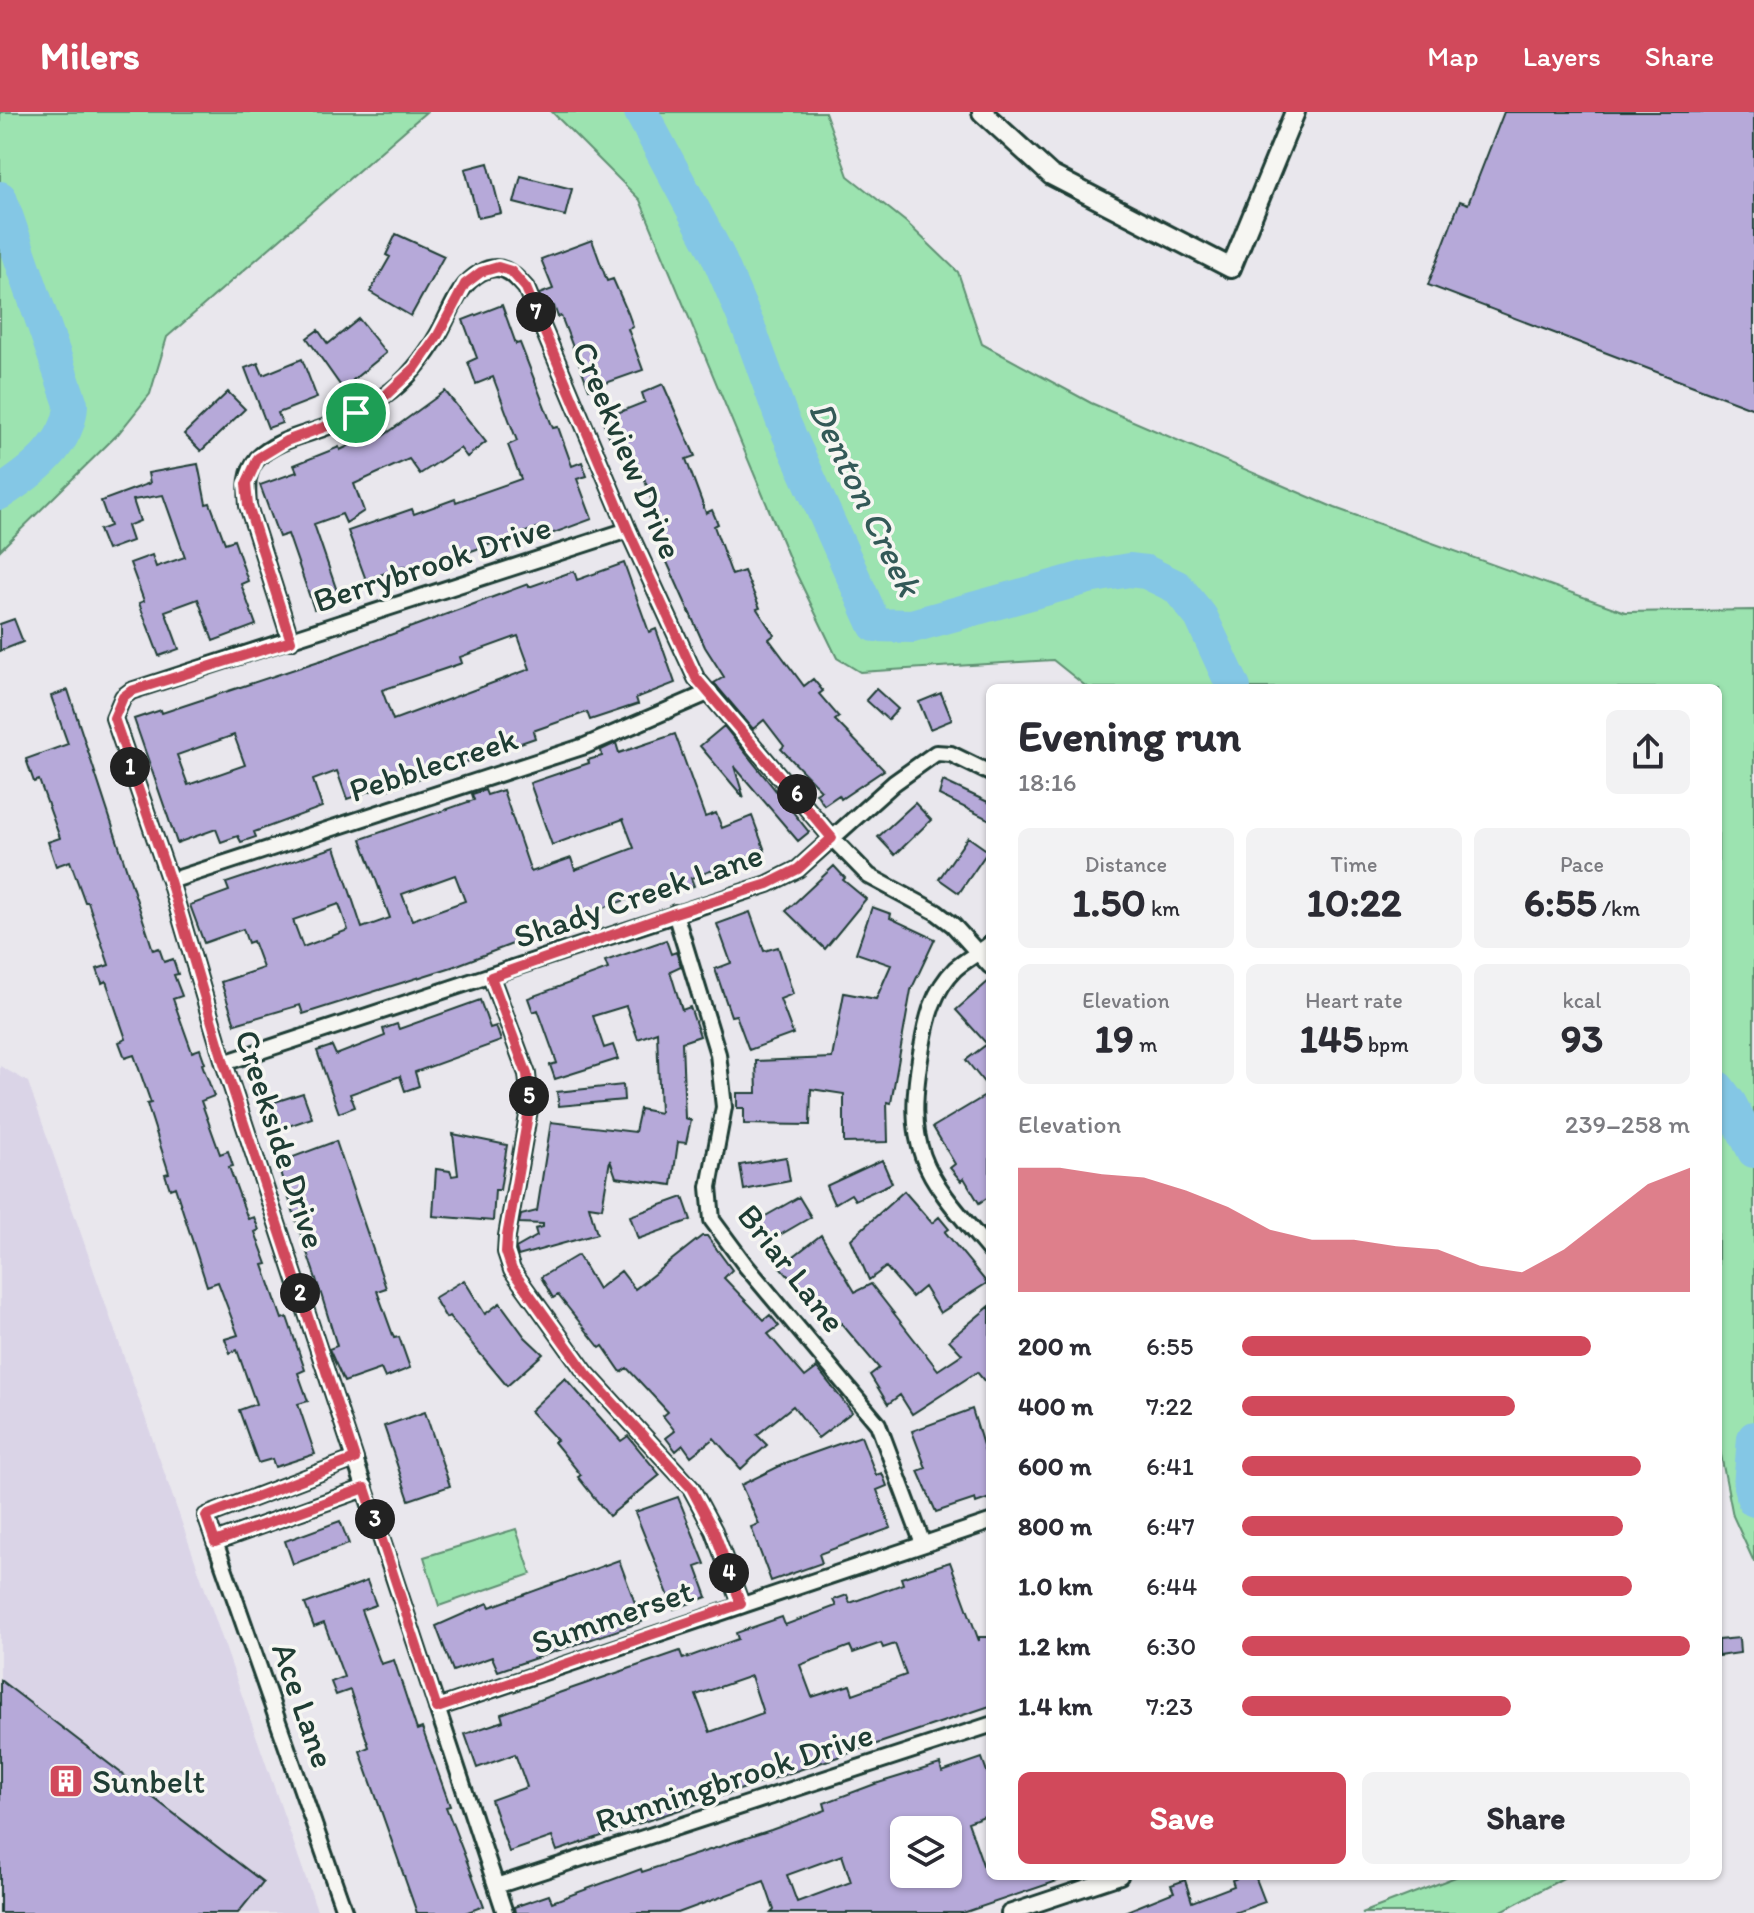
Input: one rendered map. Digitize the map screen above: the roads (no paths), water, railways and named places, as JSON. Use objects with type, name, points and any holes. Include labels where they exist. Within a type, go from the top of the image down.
[{"type":"street","points":[[982,112],[1051,175],[1231,268],[1295,112]]},
{"type":"street","name":"Creekview Drive","points":[[291,641],[248,506],[246,484],[251,468],[258,458],[286,441],[327,426],[386,395],[415,368],[465,284],[486,270],[498,267],[511,271],[526,288],[628,530],[696,678],[832,838],[869,876],[936,912],[984,949]]},
{"type":"street","name":"Berrybrook Drive","points":[[170,881],[114,718],[123,697],[131,691],[628,530]]},
{"type":"street","name":"Pebblecreek","points":[[170,881],[585,746],[710,692]]},
{"type":"street","name":"Shady Creek Lane","points":[[224,1063],[768,884],[798,869],[894,783],[936,753],[951,754],[986,771]]},
{"type":"street","name":"Creekside Drive","points":[[170,881],[224,1063],[505,1913]]},
{"type":"street","name":"Briar Lane","points":[[675,913],[720,1067],[724,1107],[709,1187],[712,1220],[746,1266],[878,1424],[923,1544]]},
{"type":"street","points":[[984,949],[956,968],[935,995],[914,1091],[915,1136],[928,1172],[986,1246]]},
{"type":"street","points":[[491,977],[527,1074],[530,1104],[507,1236],[506,1252],[512,1270],[586,1373],[691,1488],[714,1531],[741,1604]]},
{"type":"street","name":"Ace Lane","points":[[345,1913],[206,1516],[355,1459]]},
{"type":"street","points":[[215,1542],[365,1488]]},
{"type":"street","name":"Summerset","points":[[437,1708],[986,1523]]},
{"type":"street","name":"Runningbrook Drive","points":[[496,1886],[986,1726]]},
{"type":"street","points":[[1009,1913],[1108,1880]]},
{"type":"waterway","name":"Denton Creek","points":[[641,112],[717,254],[750,331],[782,419],[875,625],[912,626],[1088,577],[1129,570],[1146,572],[1177,587],[1201,617],[1232,684]]},
{"type":"waterway","name":"Denton Creek","points":[[0,198],[71,404],[64,432],[47,456],[0,493]]},
{"type":"waterway","name":"Denton Creek","points":[[1722,1093],[1754,1151]]},
{"type":"waterway","name":"Denton Creek","points":[[1754,1438],[1750,1486],[1754,1500]]},
{"type":"place","name":"Sunbelt","points":[[66,1781]]}]
